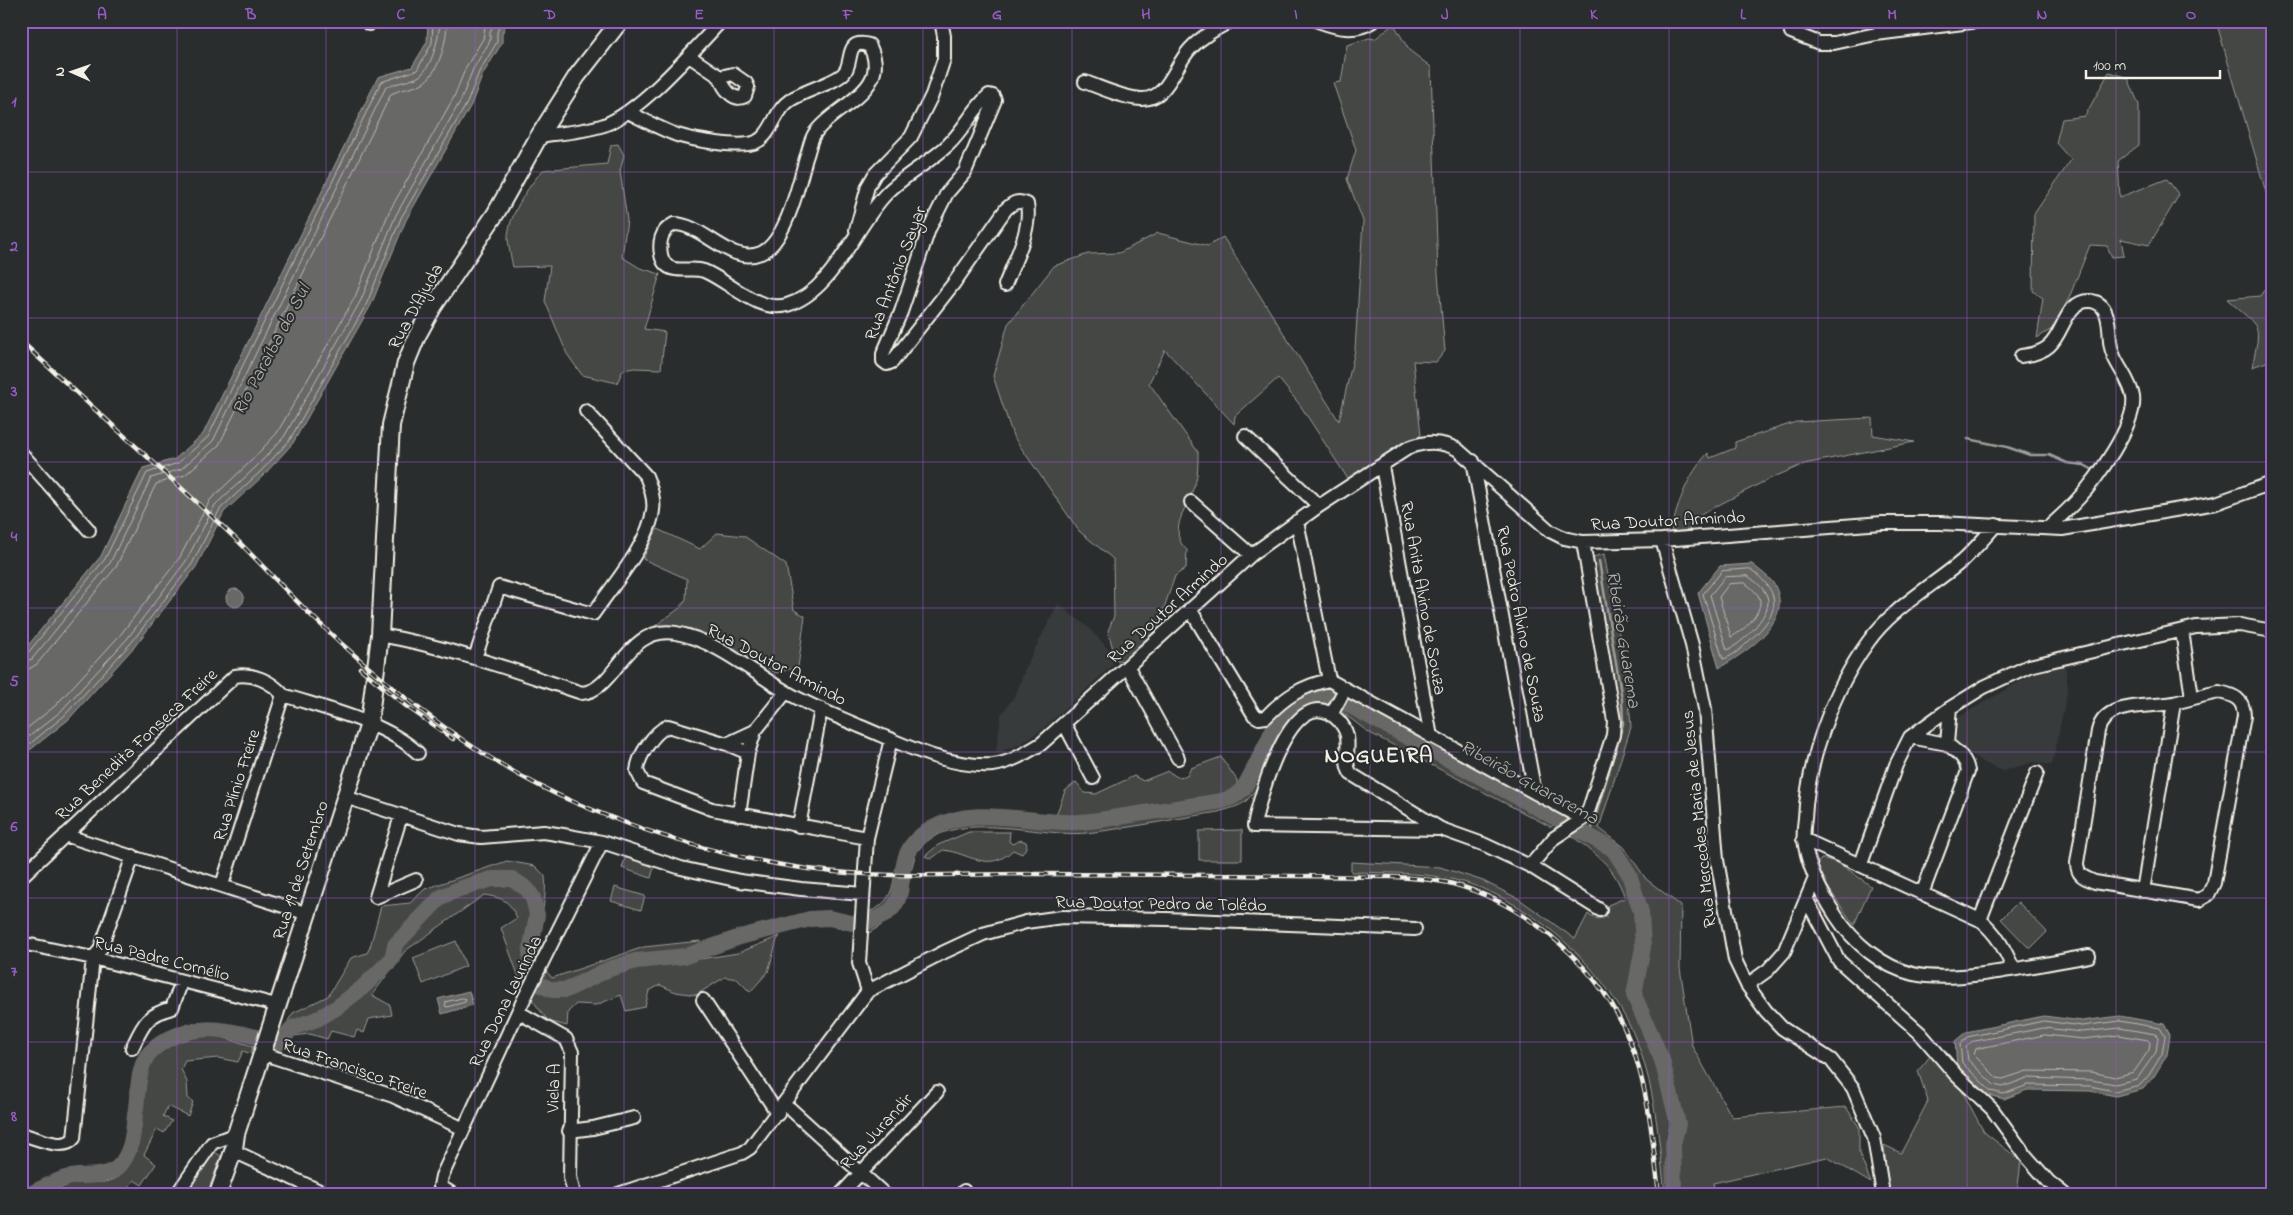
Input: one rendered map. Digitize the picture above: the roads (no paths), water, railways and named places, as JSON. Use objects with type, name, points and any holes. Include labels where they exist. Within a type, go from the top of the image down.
[{"type":"main road","name":"Rua D'Ajuda","points":[[368,724],[380,635],[392,425],[406,363],[417,336],[433,306],[496,213],[539,136],[578,76],[620,21]]},
{"type":"main road","name":"Rua 19 de Setembro","points":[[218,1194],[234,1149],[236,1134],[268,1028],[308,914],[368,724]]},
{"type":"street","points":[[539,136],[604,125],[628,112],[689,56],[721,21]]},
{"type":"street","points":[[628,112],[679,136],[739,145],[756,142],[764,136],[787,102],[843,74],[849,63],[850,51],[856,45],[863,43],[870,45],[875,63],[867,88],[854,102],[823,123],[814,134],[788,214],[777,239],[768,248],[752,255],[738,254],[692,227],[674,224],[664,232],[660,243],[664,263],[670,268],[704,271],[758,301],[770,305],[786,305],[808,293],[822,280],[853,240],[868,186],[874,174],[911,137],[932,95],[944,59],[944,36],[941,21]]},
{"type":"street","points":[[1085,82],[1140,99],[1155,97],[1162,91],[1189,50],[1206,34],[1232,21]]},
{"type":"street","points":[[1318,21],[1347,29],[1359,28],[1374,21]]},
{"type":"street","points":[[1791,32],[1819,43],[1834,43],[1876,34],[1978,21]]},
{"type":"street","points":[[689,56],[720,77]]},
{"type":"street","name":"Rua Antônio Sayar","points":[[853,240],[886,194],[948,145],[962,131],[982,102],[989,95],[993,96],[995,100],[965,172],[947,193],[929,230],[901,312],[883,354],[883,361],[887,364],[892,362],[954,283],[1006,208],[1014,202],[1020,201],[1027,204],[1029,214],[1022,240],[1005,285]]},
{"type":"street","points":[[2020,356],[2034,354],[2049,346],[2060,331],[2068,313],[2078,304],[2090,301],[2100,305],[2107,313],[2114,360],[2133,395],[2134,406],[2131,418],[2104,466],[2079,498],[2048,528]]},
{"type":"street","points":[[475,658],[499,587],[593,614],[644,540],[654,509],[651,487],[646,476],[586,410]]},
{"type":"street","points":[[1245,436],[1319,506]]},
{"type":"street","name":"Rua Doutor Armindo","points":[[380,635],[418,642],[587,693],[604,681],[643,639],[655,633],[676,633],[717,650],[786,692],[891,739],[951,761],[976,765],[994,764],[1025,754],[1042,744],[1251,555],[1319,506],[1408,448],[1421,443],[1445,444],[1457,449],[1550,530],[1564,538],[1583,542],[1662,540],[1882,523],[1996,525],[2062,529],[2216,503],[2272,483]]},
{"type":"street","points":[[21,452],[89,530]]},
{"type":"street","name":"Rua Pedro Alvino de Souza","points":[[1473,461],[1535,793]]},
{"type":"street","name":"Rua Anita Alvino de Souza","points":[[1382,466],[1431,737]]},
{"type":"street","points":[[1191,502],[1251,555]]},
{"type":"street","points":[[1297,521],[1329,680],[1344,691],[1535,793],[1580,821]]},
{"type":"street","points":[[1996,525],[1963,560],[1896,614],[1869,640],[1853,664],[1814,755],[1806,796],[1803,838],[1814,878],[1845,930],[1866,949],[1886,963],[1912,974],[1939,977],[2088,956]]},
{"type":"street","name":"Rua Mercedes Maria de Jesus","points":[[1662,540],[1692,645],[1705,709],[1717,860],[1735,960],[1747,985],[1782,1028],[1831,1060],[1853,1088],[1874,1138],[1883,1194]]},
{"type":"street","points":[[1530,866],[1554,838],[1580,821],[1589,809],[1613,735],[1614,721],[1583,542]]},
{"type":"street","points":[[1190,609],[1254,715],[1259,718],[1266,717],[1277,705],[1300,688],[1329,680]]},
{"type":"street","points":[[1861,864],[1896,765],[1910,737],[1950,708],[1984,687],[2029,666],[2212,624],[2240,625],[2272,631]]},
{"type":"street","points":[[2182,631],[2192,697]]},
{"type":"street","points":[[1128,667],[1178,758]]},
{"type":"street","name":"Rua Benedita Fonseca Freire","points":[[21,877],[234,676],[251,675],[260,678],[277,688],[283,695],[368,724],[405,741],[418,753]]},
{"type":"street","points":[[1332,713],[1344,691]]},
{"type":"street","points":[[739,815],[748,753],[755,731],[786,692]]},
{"type":"street","points":[[2218,692],[2234,695],[2244,709],[2214,883],[2208,895],[2199,900],[2095,882],[2082,876],[2077,870],[2097,740],[2100,724],[2104,717],[2118,709],[2174,703],[2192,697],[2218,692]]},
{"type":"street","name":"Rua Plínio Freire","points":[[222,885],[283,695]]},
{"type":"street","points":[[2143,891],[2174,703]]},
{"type":"street","points":[[1947,744],[1950,708]]},
{"type":"street","points":[[800,826],[821,709]]},
{"type":"street","points":[[1441,829],[1254,826],[1259,798],[1287,736],[1297,720],[1313,711],[1332,713],[1347,732],[1349,742],[1347,766],[1351,774],[1441,829],[1483,844],[1530,866],[1600,910]]},
{"type":"street","points":[[1065,725],[1094,778]]},
{"type":"street","points":[[748,753],[727,744],[668,726],[658,733],[641,757],[636,771],[643,783],[694,804],[739,815],[867,838]]},
{"type":"street","points":[[727,744],[755,731]]},
{"type":"street","points":[[1910,737],[1947,744],[1962,756],[1967,764],[1968,772],[1922,894]]},
{"type":"street","points":[[868,991],[859,963],[867,838],[891,739]]},
{"type":"street","points":[[1980,920],[2037,773]]},
{"type":"street","points":[[346,796],[459,834],[481,837],[544,832],[602,842],[681,868],[740,880],[863,900]]},
{"type":"street","points":[[401,816],[376,897],[416,880]]},
{"type":"street","points":[[65,835],[308,914]]},
{"type":"street","points":[[1803,838],[1980,920],[1993,931],[2002,943],[2013,968]]},
{"type":"street","name":"Rua Dona Laurinda","points":[[452,1194],[440,1186],[442,1176],[518,1012],[602,842]]},
{"type":"street","points":[[21,1134],[63,1145],[71,1142],[74,1134],[93,958],[100,950],[133,856]]},
{"type":"street","points":[[1747,985],[1768,970],[1784,952],[1807,900],[1814,878]]},
{"type":"street","points":[[1807,900],[1839,961],[1920,1034],[1956,1075],[1992,1109],[2026,1156],[2064,1194]]},
{"type":"street","name":"Rua Doutor Pedro de Tolêdo","points":[[621,1193],[742,1153],[750,1148],[868,991],[984,934],[1026,922],[1062,917],[1185,919],[1415,929]]},
{"type":"street","name":"Rua Padre Cornélio","points":[[21,941],[276,1005]]},
{"type":"street","points":[[132,1048],[142,1026],[149,1018],[156,1012],[172,1008],[179,989]]},
{"type":"street","points":[[703,1000],[781,1109],[861,1172],[884,1194]]},
{"type":"street","name":"Viela A","points":[[518,1012],[566,1039],[570,1045],[572,1052],[569,1131],[570,1178],[574,1194]]},
{"type":"street","name":"Rua Francisco Freire","points":[[262,1050],[393,1096],[464,1129]]},
{"type":"street","name":"Rua Jurandir","points":[[841,1194],[937,1092]]},
{"type":"street","points":[[569,1131],[593,1128],[634,1118]]},
{"type":"street","points":[[177,1194],[212,1143],[236,1134]]},
{"type":"street","points":[[240,1154],[326,1194]]},
{"type":"water","name":"Rio Paraíba do Sul","points":[[428,21],[507,21],[502,34],[502,43],[483,74],[471,105],[406,220],[371,305],[293,443],[264,475],[224,512],[196,567],[135,646],[68,720],[21,757],[21,654],[101,556],[143,468],[175,459],[203,434],[378,77],[412,67],[427,42]]},
{"type":"water","points":[[1752,564],[1768,577],[1775,586],[1779,599],[1778,612],[1764,635],[1741,654],[1719,668],[1698,593],[1720,566]]},
{"type":"water","points":[[235,589],[241,592],[244,598],[241,604],[235,607],[229,604],[226,598],[229,592]]},
{"type":"water","points":[[469,991],[473,1005],[442,1014],[438,999]]},
{"type":"water","points":[[2044,1016],[2082,1021],[2120,1016],[2164,1024],[2170,1035],[2167,1055],[2153,1078],[2143,1089],[2116,1096],[2090,1091],[2027,1090],[2004,1099],[1988,1095],[1957,1066],[1955,1041],[1966,1032]]},
{"type":"waterway","points":[[1968,439],[2007,447],[2030,455],[2049,455],[2067,463],[2084,465],[2095,471]]},
{"type":"waterway","name":"Ribeirão Guarema","points":[[1590,835],[1623,724],[1622,699],[1599,561]]},
{"type":"waterway","name":"Ribeirão Guararema","points":[[868,922],[884,915],[895,905],[899,895],[904,861],[909,850],[917,839],[931,829],[948,821],[966,817],[985,816],[1080,822],[1222,801],[1233,797],[1243,789],[1270,737],[1286,712],[1295,702],[1308,696],[1332,696],[1613,849],[1629,874],[1641,912],[1643,947],[1634,995],[1662,1060],[1678,1124],[1673,1144],[1674,1194]]},
{"type":"waterway","name":"Ribeirão Guararema","points":[[30,1194],[65,1178],[100,1175],[119,1166],[127,1155],[131,1142],[141,1069],[147,1056],[160,1044],[182,1033],[209,1029],[237,1032],[279,1043],[292,1028],[317,1019],[336,1008],[362,988],[392,959],[395,945],[441,897],[459,889],[492,879],[512,879],[527,889],[533,898],[537,915],[530,951],[531,964]]},
{"type":"waterway","name":"Ribeirão Guararema","points":[[541,985],[552,990],[566,990],[609,969],[636,961],[686,956],[740,937],[810,919],[829,918],[852,923]]},
{"type":"railway","points":[[21,341],[239,542],[316,620],[406,698],[472,746],[506,767],[541,787],[604,815],[661,835],[719,852],[778,864],[836,872],[921,875],[1401,877],[1453,884],[1482,894],[1509,907],[1536,924],[1583,966],[1602,991],[1618,1017],[1631,1044],[1642,1081],[1650,1118],[1659,1194]]},
{"type":"railway","points":[[360,668],[406,706],[453,739]]},
{"type":"district","name":"NOGUEIRA","points":[[1379,754]]}]
